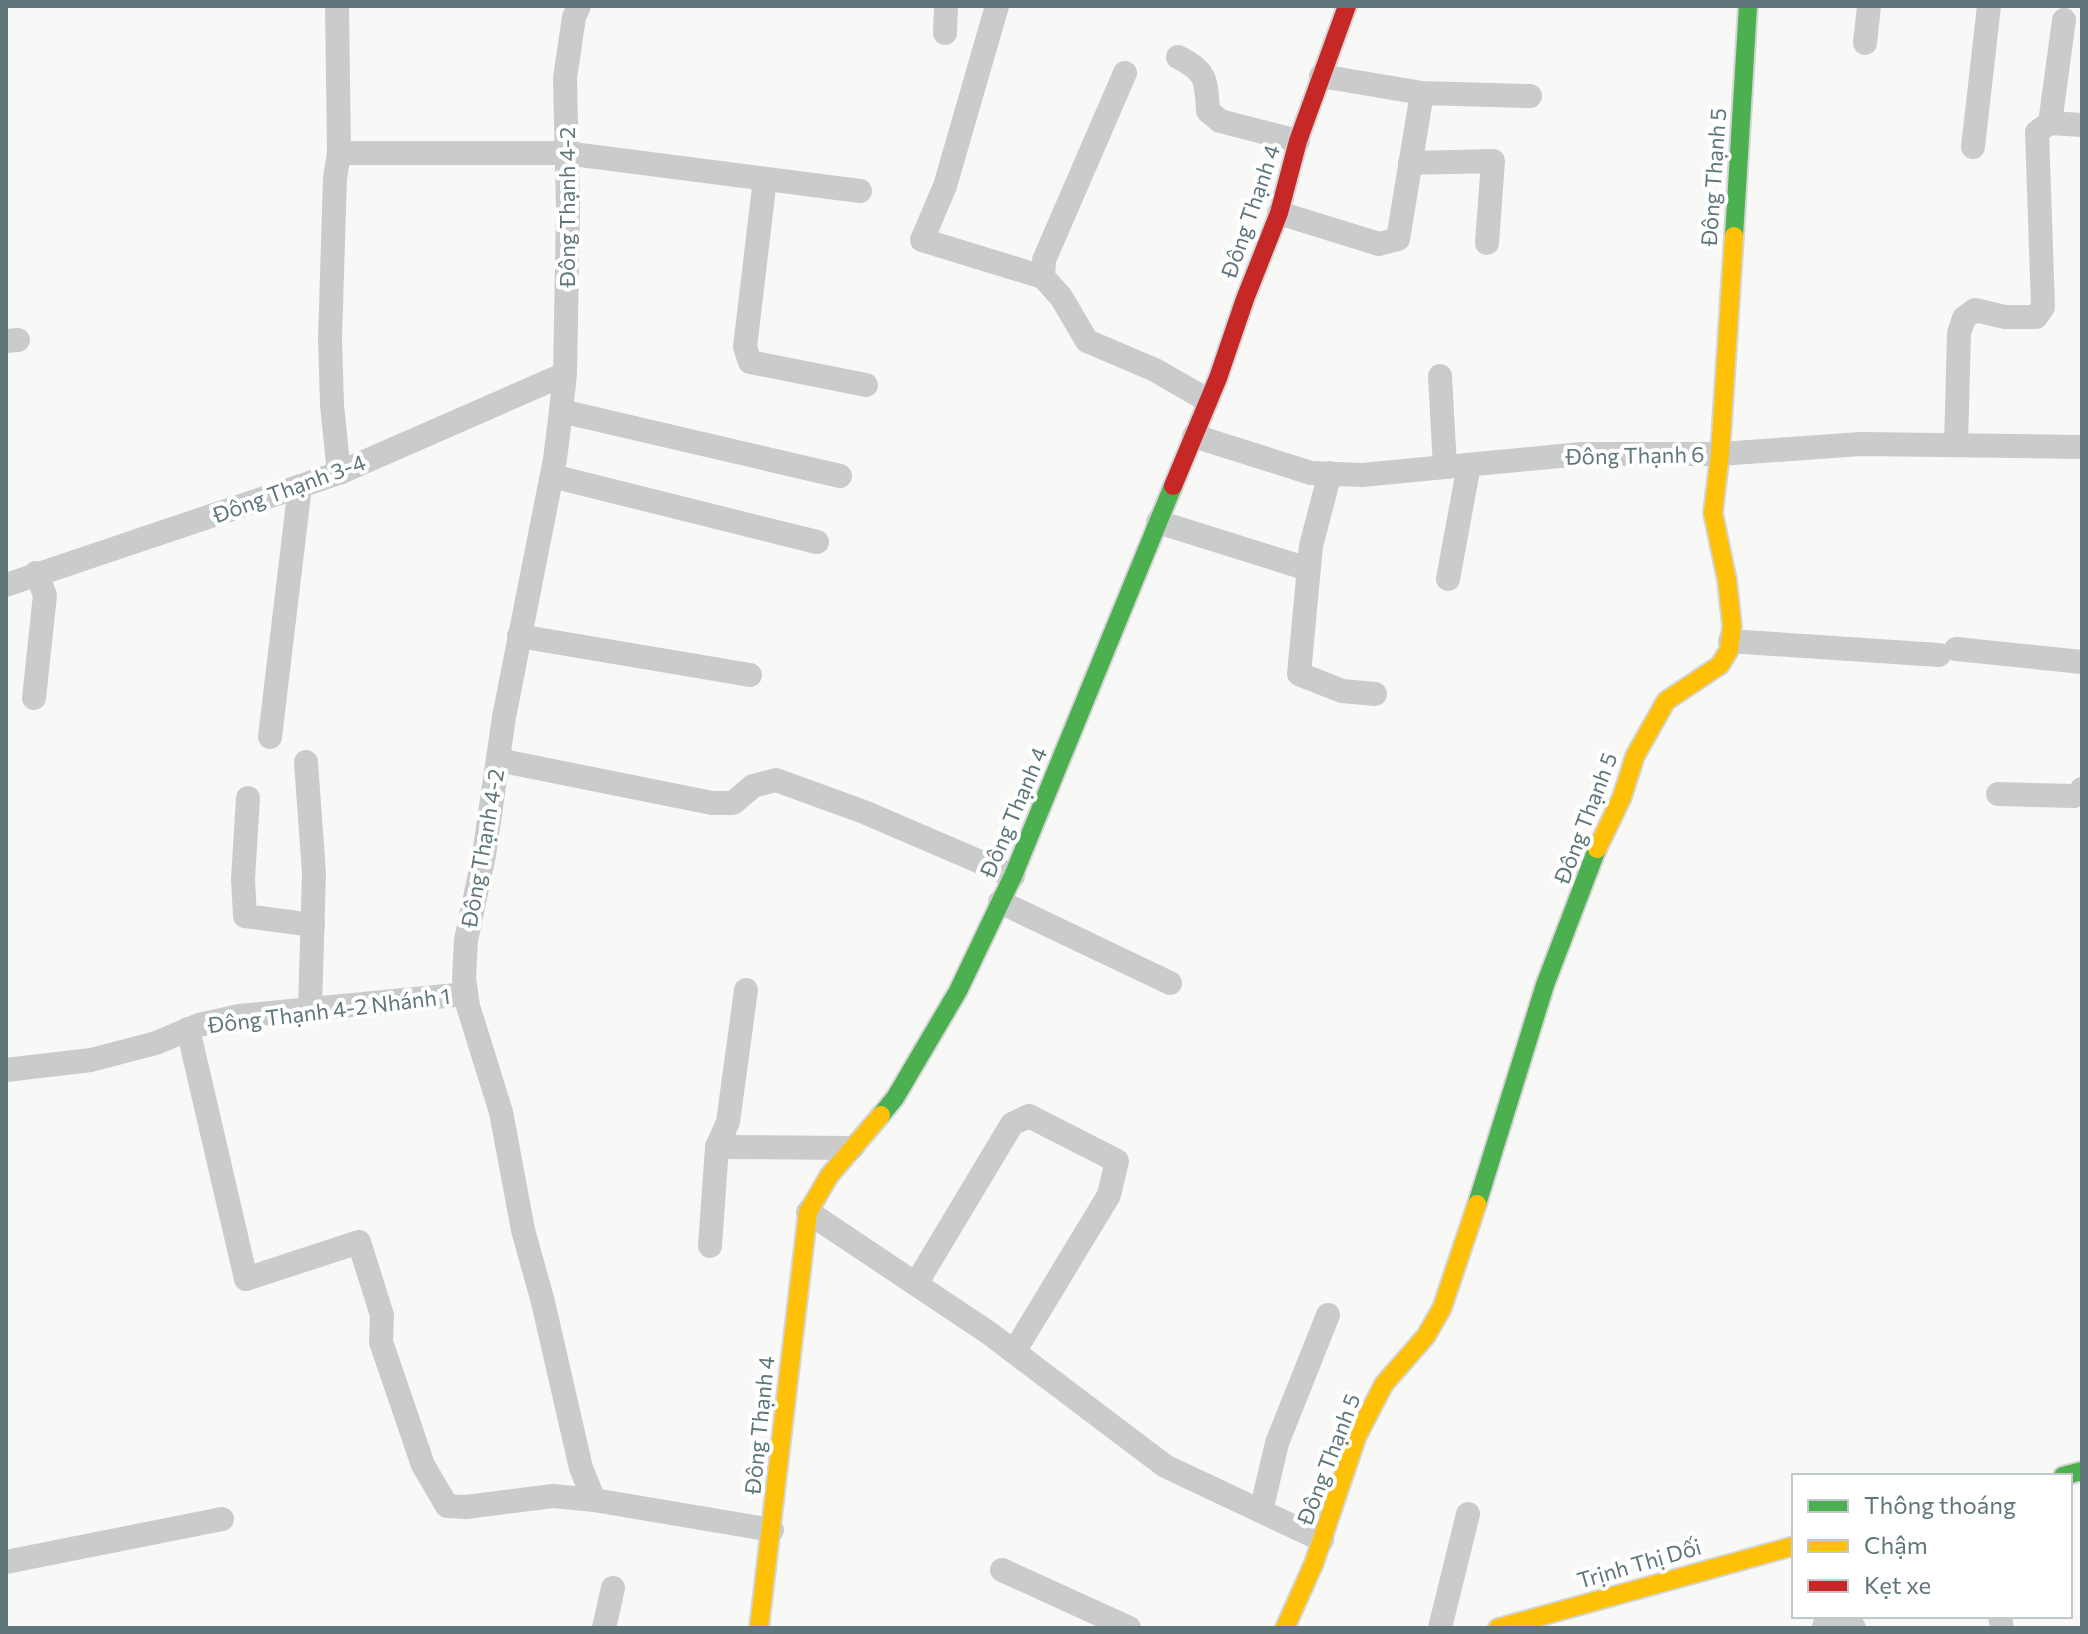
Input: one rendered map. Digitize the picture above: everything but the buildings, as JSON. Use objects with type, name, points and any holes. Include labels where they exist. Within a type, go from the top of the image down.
[{"type":"street","points":[[337,6],[339,153],[335,178],[330,339],[332,405],[339,473]]},
{"type":"street","name":"Đông Thạnh 4-2","points":[[579,6],[574,17],[565,78],[568,208],[565,374],[561,411],[552,476],[519,636],[484,855],[466,940],[464,978],[501,1112],[523,1230],[581,1468],[594,1500]]},
{"type":"street","points":[[945,33],[946,6]]},
{"type":"street","points":[[997,6],[945,186],[922,240],[1043,277],[1061,297],[1087,341],[1155,370],[1207,400]]},
{"type":"street","name":"Đông Thạnh 4","points":[[759,1628],[808,1212],[829,1176],[895,1098],[958,991],[1013,876],[1194,436],[1279,213],[1298,141],[1347,6]]},
{"type":"street","name":"Đông Thạnh 5","points":[[1285,1628],[1322,1540],[1357,1436],[1368,1413],[1384,1384],[1426,1336],[1442,1308],[1545,985],[1602,836],[1622,797],[1635,756],[1666,701],[1720,665],[1729,650],[1732,626],[1727,580],[1713,513],[1720,454],[1748,6]]},
{"type":"street","points":[[1865,43],[1869,6]]},
{"type":"street","points":[[1973,147],[1989,6]]},
{"type":"street","points":[[2050,123],[2064,20]]},
{"type":"street","points":[[1178,57],[1198,67],[1207,85],[1208,111],[1220,121],[1298,141]]},
{"type":"street","points":[[1043,277],[1044,260],[1125,73]]},
{"type":"street","points":[[1321,76],[1422,93],[1530,96]]},
{"type":"street","points":[[1279,213],[1379,244],[1398,239],[1422,93]]},
{"type":"street","points":[[1956,445],[1959,333],[1964,318],[1975,310],[2005,317],[2036,317],[2043,307],[2037,132],[2050,123],[2082,125]]},
{"type":"street","points":[[339,153],[565,153],[860,191]]},
{"type":"street","points":[[1410,163],[1493,161],[1487,243]]},
{"type":"street","points":[[765,179],[745,347],[750,362],[866,385]]},
{"type":"street","name":"Đông Thạnh 3-4","points":[[6,585],[339,473],[565,374]]},
{"type":"street","points":[[1440,376],[1457,466],[1448,579]]},
{"type":"street","points":[[561,411],[840,476]]},
{"type":"street","name":"Đông Thạnh 6","points":[[1194,436],[1311,473],[1362,475],[1581,454],[1720,454],[1861,444],[2082,447]]},
{"type":"street","points":[[1330,473],[1311,546],[1299,674],[1342,691],[1375,694]]},
{"type":"street","points":[[552,476],[817,542]]},
{"type":"street","points":[[270,737],[300,486]]},
{"type":"street","points":[[1158,522],[1308,569]]},
{"type":"street","points":[[34,698],[45,595],[36,573]]},
{"type":"street","points":[[519,636],[750,675]]},
{"type":"street","points":[[1730,641],[2082,662]]},
{"type":"street","points":[[498,760],[712,803],[733,803],[753,786],[776,780],[864,812],[1013,876]]},
{"type":"street","points":[[306,762],[314,873],[310,1009]]},
{"type":"street","points":[[1998,794],[2074,796],[2082,789]]},
{"type":"street","points":[[248,798],[243,879],[245,916],[313,925]]},
{"type":"street","points":[[1000,902],[1170,983]]},
{"type":"street","points":[[710,1246],[717,1147],[728,1122],[746,990]]},
{"type":"street","name":"Đông Thạnh 4-2 Nhánh 1","points":[[6,1070],[91,1060],[239,1016],[466,994]]},
{"type":"street","points":[[188,1029],[246,1279],[359,1242],[382,1315],[381,1342],[423,1465],[447,1506],[466,1507],[553,1496],[772,1530]]},
{"type":"street","points":[[916,1284],[1012,1124],[1029,1116],[1117,1161],[1109,1195],[1014,1352]]},
{"type":"street","points":[[717,1147],[852,1148]]},
{"type":"street","points":[[808,1212],[1014,1352],[1165,1466],[1322,1540]]},
{"type":"street","points":[[1261,1511],[1277,1443],[1328,1315]]},
{"type":"street","points":[[1440,1628],[1468,1514]]},
{"type":"street","points":[[6,1562],[222,1519]]},
{"type":"street","name":"Trịnh Thị Dối","points":[[1498,1628],[1792,1547]]},
{"type":"street","points":[[1002,1570],[1129,1628]]},
{"type":"street","points":[[604,1628],[613,1588]]},
{"type":"traffic: fast","points":[[1734,236],[1748,6]]},
{"type":"traffic: fast","points":[[881,1115],[895,1098],[958,991],[1013,876],[1173,486]]},
{"type":"traffic: fast","points":[[1477,1204],[1545,985],[1597,849]]},
{"type":"traffic: fast","points":[[2071,1474],[2082,1471]]},
{"type":"traffic: slow","points":[[1597,849],[1622,797],[1635,756],[1666,701],[1720,665],[1729,650],[1732,626],[1727,580],[1713,513],[1720,454],[1734,236]]},
{"type":"traffic: slow","points":[[759,1628],[808,1212],[829,1176],[881,1115]]},
{"type":"traffic: slow","points":[[1285,1628],[1314,1563],[1357,1436],[1384,1384],[1426,1336],[1442,1308],[1477,1204]]},
{"type":"traffic: slow","points":[[1498,1628],[1792,1547]]},
{"type":"traffic: jam","points":[[1173,486],[1218,378],[1279,213],[1298,141],[1347,6]]}]
